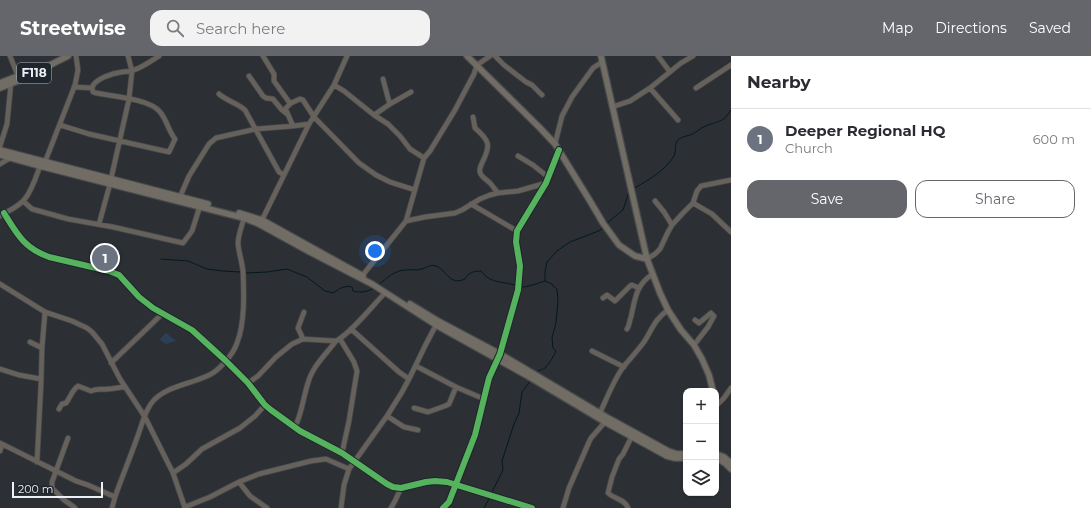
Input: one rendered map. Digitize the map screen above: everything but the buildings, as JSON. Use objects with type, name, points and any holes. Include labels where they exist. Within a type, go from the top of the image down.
[{"type":"main road","name":"F118","points":[[0,83],[60,56]]},
{"type":"main road","name":"F118","points":[[0,88],[20,80],[68,56]]},
{"type":"main road","points":[[467,56],[555,144],[608,231],[619,246],[635,256],[647,259]]},
{"type":"main road","points":[[601,59],[647,259],[668,310],[681,330],[694,345],[702,359],[712,388]]},
{"type":"main road","points":[[0,150],[42,164],[152,192],[244,218],[259,224],[362,276],[382,290],[499,357]]},
{"type":"main road","points":[[0,155],[42,164]]},
{"type":"main road","points":[[152,192],[180,197],[246,214],[262,220],[311,250],[373,283]]},
{"type":"main road","points":[[400,300],[436,325],[527,372],[600,413],[632,436],[667,456],[683,458]]},
{"type":"main road","points":[[542,381],[605,422],[668,451],[683,454]]},
{"type":"main road","points":[[719,456],[724,457],[731,463]]},
{"type":"main road","points":[[719,458],[731,469]]},
{"type":"street","points":[[10,56],[18,76]]},
{"type":"street","points":[[76,56],[78,70],[74,87],[60,125],[33,185],[23,201],[2,215],[21,240],[34,251],[49,258],[109,271],[118,275],[138,297],[162,314],[192,330],[248,383],[265,405],[295,428],[342,453],[387,484],[401,488],[426,482],[447,482],[532,508]]},
{"type":"street","points":[[99,224],[129,99],[132,71],[128,56]]},
{"type":"street","points":[[92,88],[92,85],[104,77],[132,71],[160,56]]},
{"type":"street","points":[[263,56],[274,74],[274,81],[291,103]]},
{"type":"street","points":[[262,220],[309,124],[334,85],[348,56]]},
{"type":"street","points":[[362,276],[406,221],[424,158],[430,151],[455,110],[474,74],[477,65],[490,56]]},
{"type":"street","points":[[495,56],[515,74],[532,85],[542,95]]},
{"type":"street","points":[[658,56],[670,72]]},
{"type":"street","points":[[612,107],[630,101],[650,88],[681,62],[693,56]]},
{"type":"street","points":[[555,144],[562,116],[572,97],[601,59]]},
{"type":"street","points":[[696,88],[731,65]]},
{"type":"street","points":[[249,76],[263,96],[273,99],[287,114]]},
{"type":"street","points":[[384,79],[390,104]]},
{"type":"street","points":[[0,146],[7,124],[11,83]]},
{"type":"street","points":[[334,85],[388,124],[410,149],[424,158]]},
{"type":"street","points":[[74,87],[92,88]]},
{"type":"street","points":[[60,125],[89,134],[169,152],[175,139],[170,133],[161,113],[156,107],[129,99],[96,93],[93,92],[92,88]]},
{"type":"street","points":[[650,88],[678,120]]},
{"type":"street","points":[[374,115],[411,92]]},
{"type":"street","points":[[219,94],[227,100],[239,104],[245,110],[279,172],[284,176]]},
{"type":"street","points":[[293,126],[287,114],[286,108],[291,103],[300,99],[303,100],[314,117],[359,163],[376,175],[390,182],[415,190]]},
{"type":"street","points":[[473,117],[475,128],[484,135],[488,148],[480,168],[480,172],[498,193]]},
{"type":"street","points":[[180,197],[189,176],[209,144],[216,138],[256,129],[309,124]]},
{"type":"street","points":[[444,508],[449,502],[476,435],[489,378],[499,357],[518,290],[520,266],[516,242],[517,231],[546,183],[559,150]]},
{"type":"street","points":[[518,156],[533,165],[548,177]]},
{"type":"street","points":[[0,164],[10,158]]},
{"type":"street","points":[[647,259],[660,249],[672,225],[694,203],[697,191],[701,186],[730,180],[731,186]]},
{"type":"street","points":[[406,221],[455,213],[490,195],[518,191],[546,183]]},
{"type":"street","points":[[23,201],[32,209],[68,219],[99,224],[183,243],[192,231],[200,206]]},
{"type":"street","points":[[655,201],[672,225]]},
{"type":"street","points":[[694,203],[712,214],[731,232]]},
{"type":"street","points":[[472,204],[517,231]]},
{"type":"street","points":[[112,508],[145,416],[152,402],[160,395],[177,386],[208,376],[231,356],[237,344],[241,328],[244,300],[243,271],[238,244],[244,218]]},
{"type":"street","points":[[628,329],[639,288],[646,278],[653,274]]},
{"type":"street","points":[[0,284],[45,312],[72,321],[87,328],[102,344],[125,387],[145,416],[173,473],[185,508],[259,474],[321,459],[330,460],[349,469]]},
{"type":"street","points":[[603,298],[606,295],[615,301],[630,286],[632,285],[639,288]]},
{"type":"street","points":[[295,428],[300,419],[310,377],[314,369],[338,340],[351,329],[382,290]]},
{"type":"street","points":[[600,413],[624,367],[645,340],[656,321],[668,310]]},
{"type":"street","points":[[37,462],[45,312]]},
{"type":"street","points":[[302,339],[298,328],[304,312]]},
{"type":"street","points":[[694,345],[708,327],[714,316],[711,313],[699,323],[695,320]]},
{"type":"street","points":[[111,363],[162,314]]},
{"type":"street","points":[[341,508],[344,485],[349,469],[387,416],[410,379],[436,325]]},
{"type":"street","points":[[351,329],[399,372],[410,379]]},
{"type":"street","points":[[248,383],[258,376],[276,357],[292,344],[302,339],[338,340]]},
{"type":"street","points":[[338,340],[354,362],[357,375],[342,453]]},
{"type":"street","points":[[30,342],[42,348]]},
{"type":"street","points":[[592,351],[624,367]]},
{"type":"street","points":[[416,366],[456,387],[484,399]]},
{"type":"street","points":[[0,369],[19,375],[41,379]]},
{"type":"street","points":[[59,409],[62,404],[66,403],[74,389],[78,386],[91,391],[97,389],[110,390],[116,387],[125,387]]},
{"type":"street","points":[[414,408],[428,412],[449,404],[456,387]]},
{"type":"street","points":[[719,403],[731,388]]},
{"type":"street","points":[[173,473],[186,464],[202,449],[240,428],[255,416],[265,405]]},
{"type":"street","points":[[387,416],[404,427],[418,430]]},
{"type":"street","points":[[563,508],[569,488],[589,442],[605,422]]},
{"type":"street","points":[[628,508],[626,503],[609,495],[608,493],[618,459],[623,454],[632,436]]},
{"type":"street","points":[[68,438],[52,482],[52,488],[75,508]]},
{"type":"street","points":[[0,451],[1,443],[56,472],[76,481],[88,484],[115,497]]},
{"type":"street","points":[[239,482],[250,496],[267,508]]},
{"type":"street","points":[[390,508],[401,488]]},
{"type":"shaded area","points":[[166,333],[176,341],[166,344],[161,341],[160,339]]},
{"type":"waterway","points":[[633,189],[656,175],[671,161],[674,156],[676,143],[679,139],[723,120],[731,110]]},
{"type":"waterway","points":[[607,223],[623,210],[629,192]]},
{"type":"waterway","points":[[536,372],[545,368],[556,351],[553,348],[552,338],[556,323],[558,300],[557,289],[552,284],[545,281],[547,262],[557,251],[570,242],[601,230],[603,227]]},
{"type":"waterway","points":[[161,259],[188,261],[207,269],[241,272]]},
{"type":"waterway","points":[[378,285],[398,271],[419,270],[432,265],[440,268],[455,281],[460,281],[465,279],[471,273],[481,271],[493,280],[517,286]]},
{"type":"waterway","points":[[246,273],[287,269],[307,277],[325,291],[333,293],[346,287],[352,287],[353,291],[358,292],[367,291],[374,288]]},
{"type":"waterway","points":[[520,287],[545,281]]},
{"type":"waterway","points":[[491,494],[503,470],[502,461],[519,413],[522,392],[531,380]]},
{"type":"waterway","points":[[484,508],[490,497]]},
{"type":"cycle path","points":[[443,508],[449,502],[475,435],[489,378],[500,354],[518,290],[520,266],[516,242],[517,231],[546,183],[559,150]]},
{"type":"cycle path","points":[[4,213],[22,240],[40,253],[49,257],[109,271],[119,275],[139,297],[153,308],[192,330],[248,383],[265,405],[271,410],[300,431],[342,453],[387,484],[393,487],[401,488],[426,482],[447,482],[532,508]]},
{"type":"place","name":"Deeper Regional HQ","points":[[105,258]]}]
